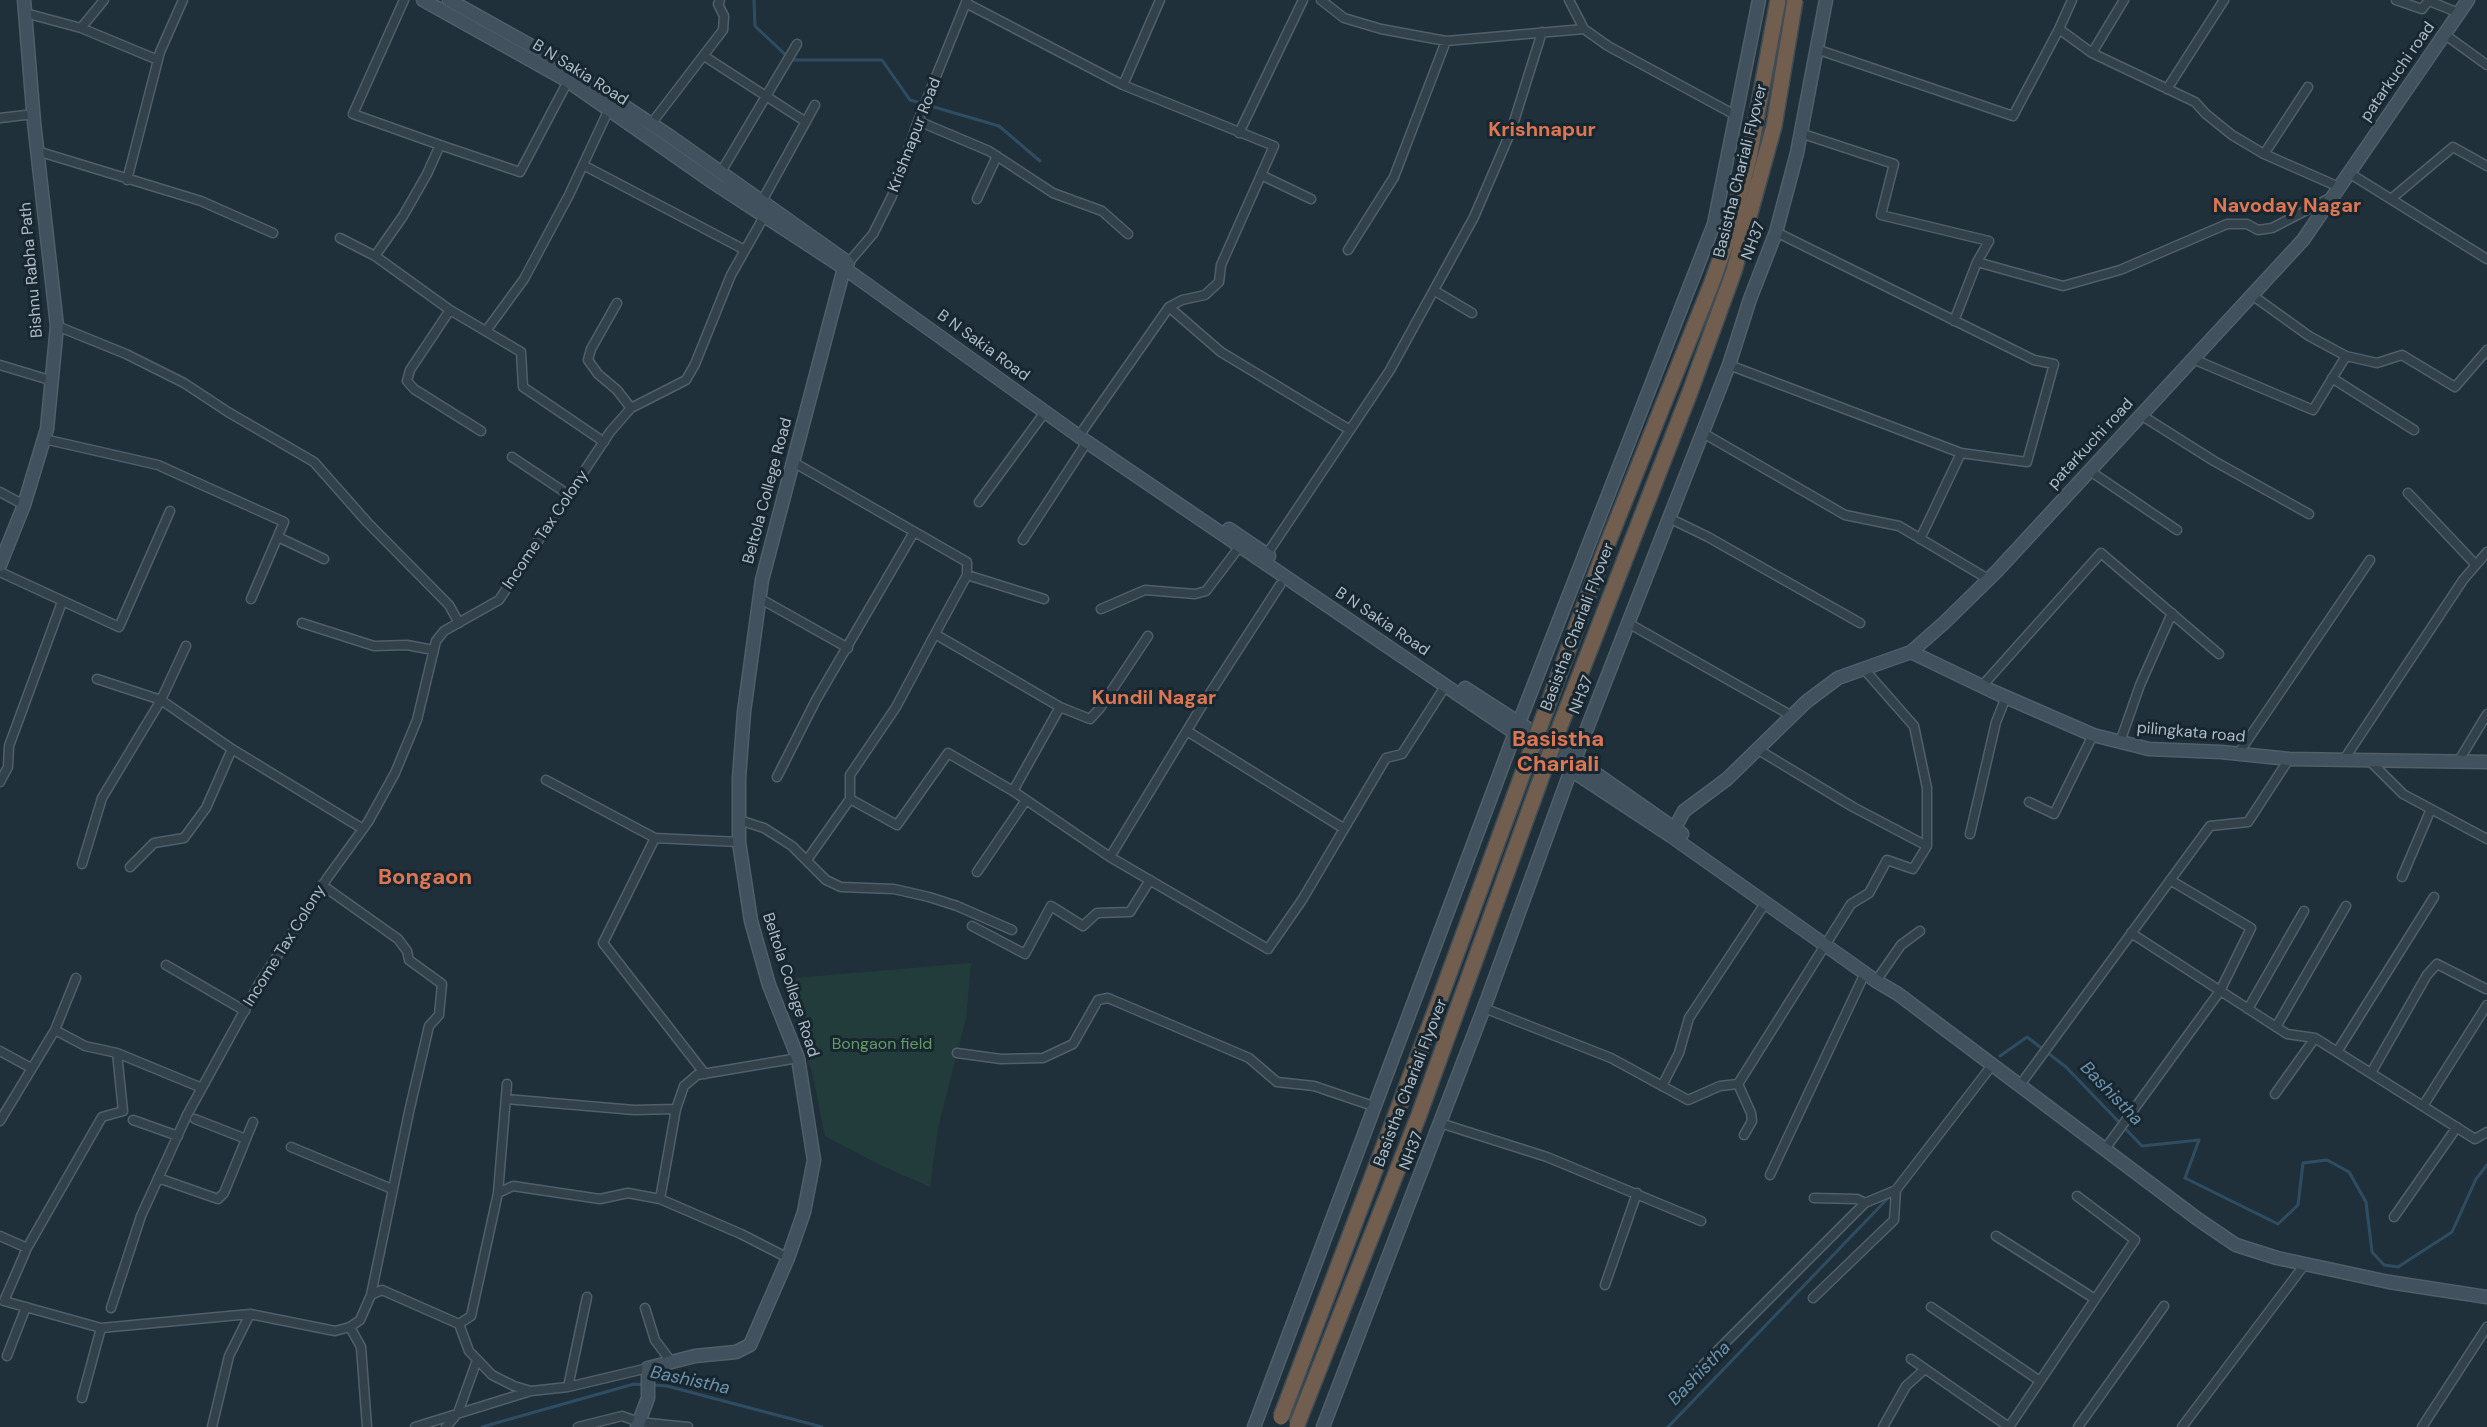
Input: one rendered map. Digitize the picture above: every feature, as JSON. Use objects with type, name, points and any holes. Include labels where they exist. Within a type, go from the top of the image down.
[{"type":"highway","name":"Basistha Chariali Flyover","points":[[1281,1417],[1439,1001],[1599,566],[1712,285],[1728,238],[1751,148],[1778,0]]},
{"type":"highway","name":"Basistha Chariali Flyover","points":[[1296,1425],[1419,1115],[1561,723],[1690,392],[1730,282],[1774,126],[1796,0]]},
{"type":"street","points":[[81,28],[105,0]]},
{"type":"street","points":[[127,180],[158,60],[183,0]]},
{"type":"street","points":[[404,0],[353,114],[520,172],[568,81]]},
{"type":"street","name":"B N Sakia Road","points":[[423,0],[568,81],[651,124],[721,172],[765,208]]},
{"type":"street","name":"B N Sakia Road","points":[[449,0],[544,53],[611,104],[765,208],[1240,546],[1446,685],[1517,729]]},
{"type":"street","points":[[651,124],[723,30],[724,16],[718,4],[720,0]]},
{"type":"street","points":[[1123,85],[1160,0]]},
{"type":"street","points":[[1239,133],[1303,0]]},
{"type":"street","points":[[1321,0],[1344,18],[1381,29],[1446,41],[1584,29]]},
{"type":"street","points":[[1569,0],[1584,29],[1608,46],[1737,116]]},
{"type":"street","points":[[1254,1427],[1517,729],[1714,224],[1759,0]]},
{"type":"street","name":"NH37","points":[[1323,1427],[1484,1008],[1573,765],[1729,365],[1750,299],[1776,232],[1800,133],[1826,0]]},
{"type":"street","points":[[1816,49],[2013,117],[2072,0]]},
{"type":"street","points":[[2092,53],[2124,0]]},
{"type":"street","points":[[2167,89],[2224,0]]},
{"type":"street","points":[[2396,0],[2422,9],[2429,1],[2459,13]]},
{"type":"street","name":"patarkuchi road","points":[[1673,832],[1684,811],[1727,779],[1792,716],[1838,678],[1911,652],[1988,579],[2303,240],[2468,0]]},
{"type":"street","points":[[967,2],[1123,85],[1274,146],[1221,265],[1219,282],[1205,295],[1182,300],[1169,307],[1085,436],[1023,540]]},
{"type":"street","name":"Krishnapur Road","points":[[846,265],[873,234],[887,206],[918,121],[967,2]]},
{"type":"street","points":[[25,6],[158,60]]},
{"type":"street","name":"Bishnu Rabha Path","points":[[0,565],[24,505],[44,439],[53,381],[57,326],[25,6]]},
{"type":"street","points":[[2059,29],[2092,53],[2195,102],[2232,135],[2336,192]]},
{"type":"street","points":[[1267,554],[1390,370],[1474,217],[1511,131],[1542,32]]},
{"type":"street","points":[[2444,34],[2487,65]]},
{"type":"street","points":[[1348,250],[1394,177],[1446,41]]},
{"type":"street","points":[[721,172],[797,44]]},
{"type":"street","points":[[704,56],[806,122]]},
{"type":"street","points":[[2264,154],[2308,87]]},
{"type":"street","points":[[486,331],[524,279],[583,165],[611,104]]},
{"type":"street","name":"Income Tax Colony","points":[[111,1308],[141,1216],[202,1088],[244,1011],[322,885],[363,829],[395,773],[417,720],[436,641],[444,631],[499,600],[604,442],[631,408],[686,380],[695,364],[731,275],[815,105]]},
{"type":"street","points":[[0,118],[34,114]]},
{"type":"street","points":[[918,121],[948,132],[997,156],[1053,193],[1102,211],[1128,234]]},
{"type":"street","points":[[1800,133],[1894,164],[1881,215],[1989,241],[1977,262],[1954,321]]},
{"type":"street","points":[[375,256],[428,174],[440,145]]},
{"type":"street","points":[[2391,199],[2453,147],[2487,166]]},
{"type":"street","points":[[38,151],[201,201],[273,234]]},
{"type":"street","points":[[978,199],[997,156]]},
{"type":"street","points":[[583,165],[745,250]]},
{"type":"street","points":[[2349,173],[2487,260]]},
{"type":"street","points":[[1262,175],[1311,199]]},
{"type":"street","points":[[1977,262],[2063,286],[2120,270],[2227,224],[2247,224],[2258,230],[2272,228],[2336,192]]},
{"type":"street","points":[[1729,365],[1961,453],[2027,462],[2054,364],[2034,360],[1776,232]]},
{"type":"street","points":[[340,238],[375,256],[450,310],[521,352],[523,387],[604,442]]},
{"type":"street","name":"B N Sakia Road","points":[[846,265],[1045,412],[1267,554],[1517,729]]},
{"type":"street","name":"Beltola College Road","points":[[649,1373],[695,1356],[736,1352],[750,1345],[788,1258],[804,1212],[814,1160],[798,1058],[769,985],[751,921],[739,842],[739,778],[744,712],[762,580],[846,265]]},
{"type":"street","points":[[1435,291],[1472,313]]},
{"type":"street","points":[[2252,295],[2308,336],[2346,356],[2377,363],[2402,355],[2455,387],[2487,350]]},
{"type":"street","points":[[617,303],[591,349],[588,360],[597,375],[617,390],[631,408]]},
{"type":"street","points":[[1169,307],[1221,352],[1350,430]]},
{"type":"street","points":[[450,310],[410,370],[407,381],[414,389],[481,431]]},
{"type":"street","points":[[57,326],[126,354],[184,383],[228,412],[314,462],[367,522],[449,605],[459,624]]},
{"type":"street","points":[[2193,359],[2313,410],[2346,356]]},
{"type":"street","points":[[0,365],[53,381]]},
{"type":"street","points":[[2332,378],[2414,430]]},
{"type":"street","points":[[980,502],[1045,412]]},
{"type":"street","points":[[2140,416],[2214,461],[2309,514]]},
{"type":"street","points":[[1702,433],[1845,515],[1899,526],[1988,579]]},
{"type":"street","points":[[44,439],[158,465],[284,522],[251,599]]},
{"type":"street","points":[[1920,539],[1961,453]]},
{"type":"street","points":[[512,458],[569,495]]},
{"type":"street","points":[[793,462],[967,562],[967,575],[896,707],[850,775],[850,798],[807,860]]},
{"type":"street","points":[[2090,471],[2177,530]]},
{"type":"street","points":[[0,492],[24,505]]},
{"type":"street","points":[[2408,493],[2476,565]]},
{"type":"street","points":[[0,572],[119,627],[170,511]]},
{"type":"street","points":[[1669,518],[1708,537],[1860,623]]},
{"type":"street","points":[[777,777],[816,700],[915,532]]},
{"type":"street","points":[[278,537],[324,559]]},
{"type":"street","points":[[1101,609],[1145,590],[1195,594],[1206,591],[1240,546]]},
{"type":"street","points":[[2343,761],[2463,580],[2487,552]]},
{"type":"street","points":[[1982,686],[2101,553],[2219,654]]},
{"type":"street","points":[[2238,754],[2370,560]]},
{"type":"street","points":[[967,575],[1044,599]]},
{"type":"street","points":[[1110,857],[1186,731],[1280,585]]},
{"type":"street","points":[[759,598],[848,648]]},
{"type":"street","points":[[0,782],[8,766],[9,746],[62,602]]},
{"type":"street","points":[[2120,742],[2140,685],[2172,613]]},
{"type":"street","points":[[302,622],[374,646],[407,645],[433,650]]},
{"type":"street","points":[[1628,623],[1792,716]]},
{"type":"street","points":[[935,634],[1060,706],[1090,719],[1100,708],[1148,636]]},
{"type":"street","points":[[82,864],[102,798],[161,700],[186,646]]},
{"type":"street","name":"pilingkata road","points":[[1911,652],[2093,735],[2149,749],[2289,759],[2487,762]]},
{"type":"street","points":[[1738,1084],[1851,904],[1869,893],[1887,860],[1913,869],[1927,846],[1927,788],[1914,726],[1863,668]]},
{"type":"street","points":[[97,678],[161,700],[232,749],[363,829]]},
{"type":"street","points":[[850,798],[897,825],[948,753],[1013,791],[1110,857],[1268,949],[1302,900],[1386,758],[1402,754],[1446,685]]},
{"type":"street","points":[[1970,834],[1995,722],[2006,697]]},
{"type":"street","points":[[1013,791],[1060,706]]},
{"type":"street","points":[[2458,762],[2487,714]]},
{"type":"street","points":[[1517,729],[1673,832],[1828,941],[2236,1245],[2277,1258],[2389,1282],[2487,1297]]},
{"type":"street","points":[[1186,731],[1343,828]]},
{"type":"street","points":[[2029,802],[2054,814],[2093,735]]},
{"type":"street","points":[[130,867],[154,843],[184,838],[206,808],[232,749]]},
{"type":"street","points":[[1757,749],[1854,807],[1927,846]]},
{"type":"street","points":[[2019,1085],[2210,826],[2248,822],[2289,759]]},
{"type":"street","points":[[2371,762],[2403,794],[2487,839]]},
{"type":"street","points":[[546,780],[655,838],[739,842]]},
{"type":"street","points":[[977,872],[1026,801]]},
{"type":"street","points":[[2402,877],[2431,809]]},
{"type":"street","points":[[739,820],[764,828],[792,846],[826,880],[841,887],[894,889],[929,897],[957,906],[1012,930]]},
{"type":"street","points":[[1673,832],[1766,902],[1828,941],[1864,972],[1878,978]]},
{"type":"street","points":[[655,838],[603,943],[705,1074]]},
{"type":"street","points":[[972,926],[1025,954],[1051,906],[1083,926],[1097,913],[1130,912],[1150,880]]},
{"type":"street","points":[[2105,1149],[2220,991],[2251,928],[2170,880]]},
{"type":"street","points":[[117,1053],[123,1111],[102,1117],[27,1248],[4,1300],[101,1328],[250,1314],[335,1330],[350,1327],[360,1320],[371,1295],[429,1026],[439,1015],[442,984],[409,960],[407,951],[398,939],[322,885]]},
{"type":"street","points":[[2337,1052],[2434,897]]},
{"type":"street","points":[[1662,1086],[1679,1053],[1689,1018],[1766,902]]},
{"type":"street","points":[[2276,1027],[2346,906]]},
{"type":"street","points":[[2248,1009],[2304,911]]},
{"type":"street","points":[[1878,978],[1901,945],[1920,931]]},
{"type":"street","points":[[2131,933],[2287,1034],[2315,1038],[2475,1139],[2487,1132]]},
{"type":"street","points":[[2371,1073],[2427,975],[2437,964],[2486,989]]},
{"type":"street","points":[[166,965],[244,1011]]},
{"type":"street","points":[[1770,1175],[1864,972]]},
{"type":"street","points":[[0,1121],[55,1030],[76,978]]},
{"type":"street","points":[[957,1053],[1001,1059],[1043,1058],[1073,1044],[1098,1000],[1108,998],[1250,1058],[1277,1082],[1314,1086],[1376,1107]]},
{"type":"street","points":[[2423,1106],[2487,1005]]},
{"type":"street","points":[[1484,1008],[1611,1058],[1688,1100],[1720,1086],[1738,1084]]},
{"type":"street","points":[[55,1030],[85,1046],[117,1053],[202,1088]]},
{"type":"street","points":[[2276,1094],[2315,1038]]},
{"type":"street","points":[[0,1051],[32,1068]]},
{"type":"street","points":[[660,1198],[676,1109],[684,1086],[697,1076],[705,1074],[798,1058]]},
{"type":"street","points":[[1698,1370],[1865,1203],[1896,1190],[1993,1064]]},
{"type":"street","points":[[459,1324],[471,1316],[498,1193],[507,1084]]},
{"type":"street","points":[[1738,1084],[1751,1113],[1752,1121],[1744,1135]]},
{"type":"street","points":[[506,1099],[634,1110],[676,1109]]},
{"type":"street","points":[[195,1119],[246,1139]]},
{"type":"street","points":[[133,1120],[178,1136]]},
{"type":"street","points":[[158,1178],[218,1199],[224,1193],[253,1122]]},
{"type":"street","points":[[1440,1123],[1547,1157],[1701,1221]]},
{"type":"street","points":[[2394,1217],[2457,1127]]},
{"type":"street","points":[[291,1147],[392,1190]]},
{"type":"street","points":[[498,1193],[513,1186],[600,1199],[628,1193],[660,1198],[741,1233],[788,1258]]},
{"type":"street","points":[[1813,1298],[1894,1220],[1896,1190]]},
{"type":"street","points":[[1605,1285],[1637,1193]]},
{"type":"street","points":[[1911,1359],[2009,1427],[2135,1240],[2077,1196]]},
{"type":"street","points":[[1814,1198],[1857,1199],[1865,1203]]},
{"type":"street","points":[[0,1236],[27,1248]]},
{"type":"street","points":[[1996,1236],[2095,1299]]},
{"type":"street","points":[[2182,1427],[2306,1264]]},
{"type":"street","points":[[371,1295],[382,1290],[459,1324],[469,1351],[492,1375],[514,1386],[531,1391]]},
{"type":"street","points":[[568,1387],[587,1297]]},
{"type":"street","points":[[2078,1427],[2164,1306]]},
{"type":"street","points":[[7,1356],[26,1307]]},
{"type":"street","points":[[1931,1307],[2040,1381]]},
{"type":"street","points":[[645,1308],[655,1340],[672,1363]]},
{"type":"street","points":[[212,1427],[229,1356],[250,1314]]},
{"type":"street","points":[[350,1327],[361,1347],[367,1427]]},
{"type":"street","points":[[2422,1427],[2487,1327]]},
{"type":"street","points":[[82,1398],[101,1328]]},
{"type":"street","points":[[446,1427],[458,1413],[477,1360]]},
{"type":"street","points":[[1882,1427],[1906,1386],[1925,1369]]},
{"type":"street","points":[[415,1427],[531,1391],[649,1373],[648,1398],[638,1424]]},
{"type":"street","points":[[578,1427],[622,1416],[638,1424],[688,1427]]},
{"type":"green space","name":"Bongaon field","points":[[971,963],[966,1018],[938,1128],[930,1187],[878,1164],[825,1136],[813,1076],[783,979]]},
{"type":"waterway","points":[[754,0],[755,26],[791,60],[882,60],[910,100],[999,126],[1040,161]]},
{"type":"waterway","name":"Bashistha","points":[[2000,1056],[2027,1037],[2066,1067],[2142,1146],[2199,1140],[2185,1178],[2278,1224],[2298,1205],[2303,1163],[2327,1160],[2349,1172],[2366,1202],[2372,1252],[2384,1265],[2398,1267],[2452,1232],[2476,1179],[2487,1165]]},
{"type":"waterway","name":"Bashistha","points":[[1668,1427],[1890,1196]]},
{"type":"waterway","name":"Bashistha","points":[[482,1427],[634,1384],[646,1385]]},
{"type":"waterway","name":"Bashistha","points":[[653,1385],[667,1386],[822,1427]]},
{"type":"district","name":"Krishnapur","points":[[1542,131]]},
{"type":"district","name":"Navoday Nagar","points":[[2287,207]]},
{"type":"district","name":"Kundil Nagar","points":[[1154,699]]},
{"type":"district","name":"Basistha Chariali","points":[[1558,752]]},
{"type":"district","name":"Bongaon","points":[[425,878]]}]
